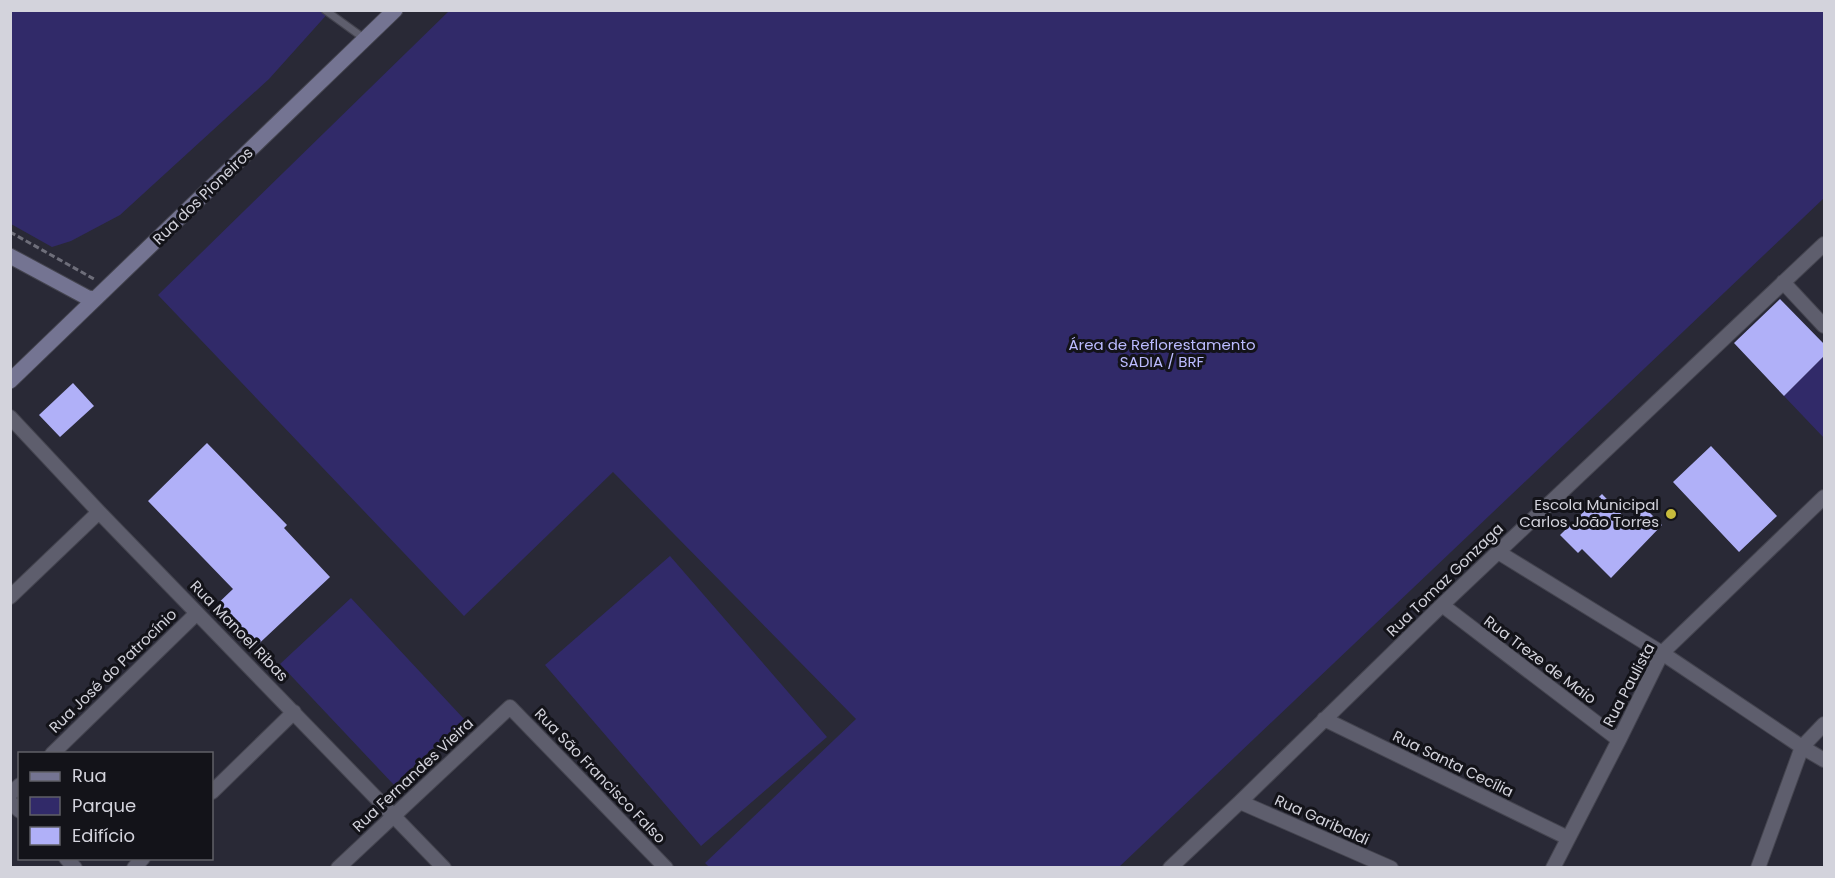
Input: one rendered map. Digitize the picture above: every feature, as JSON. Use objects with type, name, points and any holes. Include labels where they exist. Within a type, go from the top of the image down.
[{"type":"main road","name":"Rua dos Pioneiros","points":[[10,381],[395,10]]},
{"type":"main road","points":[[10,256],[88,298],[95,299]]},
{"type":"street","name":"Rua Tomaz Gonzaga","points":[[1170,867],[1442,605],[1824,244]]},
{"type":"street","points":[[1783,282],[1824,326]]},
{"type":"street","name":"Rua Manoel Ribas","points":[[10,417],[99,512],[444,867]]},
{"type":"street","name":"Rua Paulista","points":[[1553,867],[1662,653],[1824,497]]},
{"type":"street","points":[[10,597],[99,512]]},
{"type":"street","points":[[1498,552],[1662,653],[1824,760]]},
{"type":"street","name":"Rua Treze de Maio","points":[[1442,605],[1619,740]]},
{"type":"street","name":"Rua José do Patrocínio","points":[[53,752],[198,613]]},
{"type":"street","name":"Rua Fernandes Vieira","points":[[338,867],[510,707]]},
{"type":"street","name":"Rua São Francisco Falso","points":[[510,707],[666,867]]},
{"type":"street","points":[[213,791],[294,712]]},
{"type":"street","name":"Rua Santa Cecília","points":[[1324,719],[1568,838]]},
{"type":"street","points":[[1758,867],[1802,747],[1824,724]]},
{"type":"street","name":"Rua Garibaldi","points":[[1240,802],[1391,867]]},
{"type":"lane","points":[[325,10],[365,39]]},
{"type":"path","points":[[10,232],[102,284]]},
{"type":"green space","points":[[11,11],[330,11],[269,79],[120,215],[71,241],[52,247],[11,224]]},
{"type":"green space","name":"Área de Reflorestamento SADIA / BRF","points":[[449,11],[1824,11],[1824,198],[1119,867],[709,867],[705,863],[856,719],[613,472],[464,616],[158,295]]},
{"type":"green space","points":[[1824,356],[1824,438],[1784,396]]},
{"type":"green space","points":[[670,556],[827,737],[701,846],[545,665]]},
{"type":"green space","points":[[351,598],[464,719],[394,785],[280,664]]},
{"type":"building","points":[[1780,299],[1824,344],[1824,356],[1784,396],[1734,343]]},
{"type":"building","points":[[73,383],[94,406],[60,437],[39,415]]},
{"type":"building","points":[[207,443],[287,525],[284,528],[330,577],[250,652],[211,610],[233,589],[148,501]]},
{"type":"building","points":[[1711,446],[1777,516],[1739,552],[1673,482]]},
{"type":"building","points":[[1602,494],[1629,522],[1644,507],[1662,525],[1611,578],[1582,549],[1578,553],[1560,535]]},
{"type":"place","name":"Escola Municipal Carlos João Torres","points":[[1671,514]]}]
